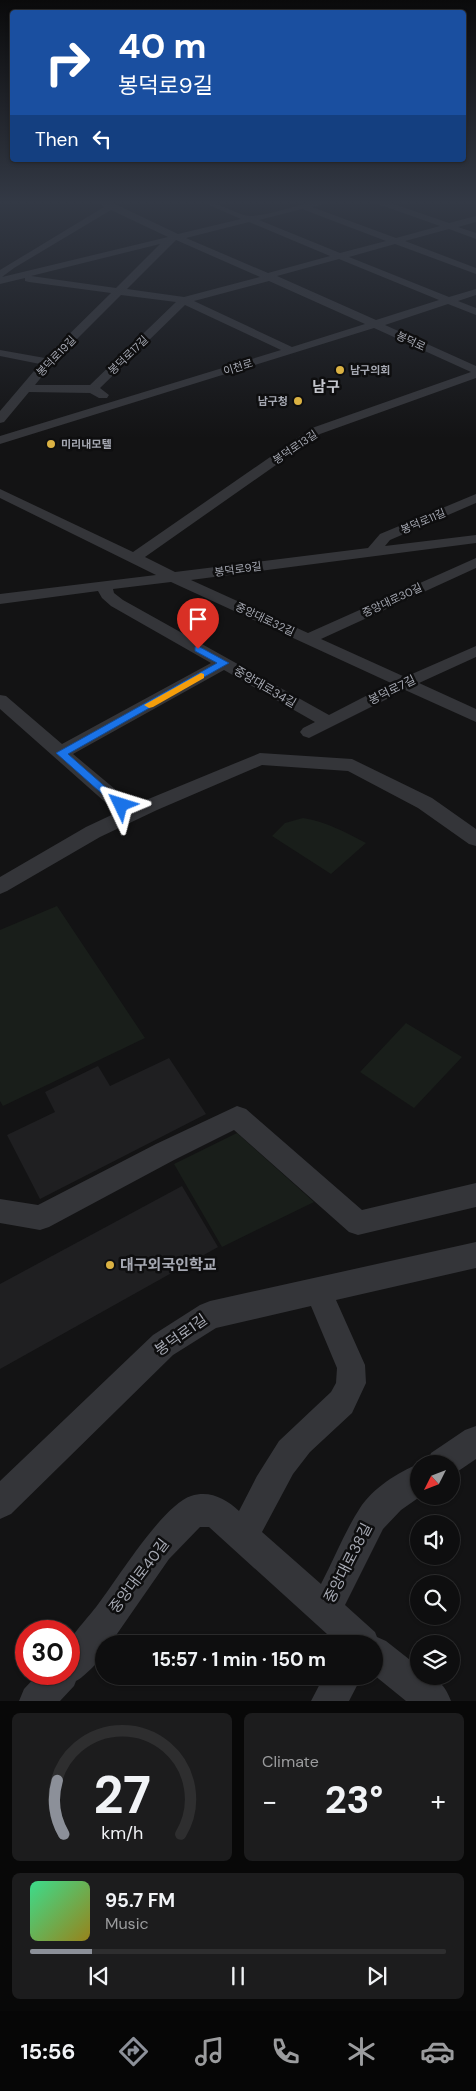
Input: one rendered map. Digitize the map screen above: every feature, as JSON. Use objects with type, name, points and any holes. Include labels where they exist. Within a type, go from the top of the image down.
[{"type":"street","points":[[42,280],[184,300],[291,351]]},
{"type":"street","name":"봉덕로19길","points":[[0,419],[48,362],[132,280]]},
{"type":"street","name":"봉덕로17길","points":[[93,389],[184,300],[253,280]]},
{"type":"street","name":"봉덕로","points":[[279,280],[476,370]]},
{"type":"street","points":[[400,280],[476,312]]},
{"type":"street","name":"이천로","points":[[1,439],[121,404],[476,292]]},
{"type":"street","points":[[0,353],[48,362]]},
{"type":"street","name":"봉덕로13길","points":[[134,558],[316,431],[476,374]]},
{"type":"street","name":"봉덕로19길","points":[[27,388],[93,389],[121,404]]},
{"type":"street","name":"중앙대로32길","points":[[0,493],[175,578],[476,716]]},
{"type":"street","name":"봉덕로11길","points":[[374,550],[384,537],[476,498]]},
{"type":"street","name":"봉덕로9길","points":[[0,599],[175,578],[374,550],[476,539]]},
{"type":"street","name":"중앙대로30길","points":[[448,542],[476,560]]},
{"type":"street","name":"중앙대로30길","points":[[308,639],[476,560]]},
{"type":"street","name":"중앙대로34길","points":[[104,586],[106,595],[117,602],[328,722]]},
{"type":"street","name":"봉덕로7길","points":[[309,732],[405,683],[476,651]]},
{"type":"street","points":[[61,753],[224,663]]},
{"type":"street","points":[[0,700],[121,805]]},
{"type":"street","points":[[0,886],[93,832],[150,805],[260,759],[352,765],[425,803],[476,839]]},
{"type":"street","points":[[0,1211],[40,1218],[165,1152],[238,1117],[358,1222],[476,1195]]},
{"type":"street","name":"봉덕로1길","points":[[0,1504],[163,1345],[210,1315],[476,1255]]},
{"type":"street","points":[[244,1536],[261,1499],[284,1460],[299,1442],[323,1419],[338,1409],[349,1392],[353,1370],[318,1290]]},
{"type":"street","points":[[455,1455],[476,1441]]},
{"type":"street","name":"중앙대로38길","points":[[325,1610],[372,1518],[390,1499],[410,1485]]},
{"type":"street","name":"중앙대로40길","points":[[80,1655],[120,1603],[158,1548],[193,1512],[215,1511],[353,1635]]},
{"type":"street","points":[[383,1660],[434,1701]]},
{"type":"street","points":[[36,1701],[51,1685]]},
{"type":"street","points":[[328,1701],[339,1685]]},
{"type":"shaded area","points":[[303,818],[328,825],[366,843],[331,874],[272,836],[285,823]]},
{"type":"shaded area","points":[[57,906],[145,1038],[3,1106],[0,1101],[0,930]]},
{"type":"shaded area","points":[[406,1023],[462,1057],[414,1108],[360,1072]]},
{"type":"shaded area","points":[[169,1058],[206,1114],[40,1199],[7,1135],[55,1112],[45,1092],[98,1066],[110,1086]]},
{"type":"shaded area","points":[[237,1133],[314,1202],[222,1247],[174,1164]]},
{"type":"shaded area","name":"대구외국인학교","points":[[182,1186],[218,1247],[0,1369],[0,1284]]},
{"type":"slow traffic","points":[[149,705],[201,676]]},
{"type":"place","name":"남구의회","points":[[340,370]]},
{"type":"place","name":"남구청","points":[[298,401]]},
{"type":"place","name":"미리내모텔","points":[[51,444]]},
{"type":"place","name":"대구외국인학교","points":[[110,1265]]},
{"type":"district","name":"남구","points":[[326,387]]},
{"type":"route","points":[[121,805],[61,753],[224,663],[198,649]]}]
